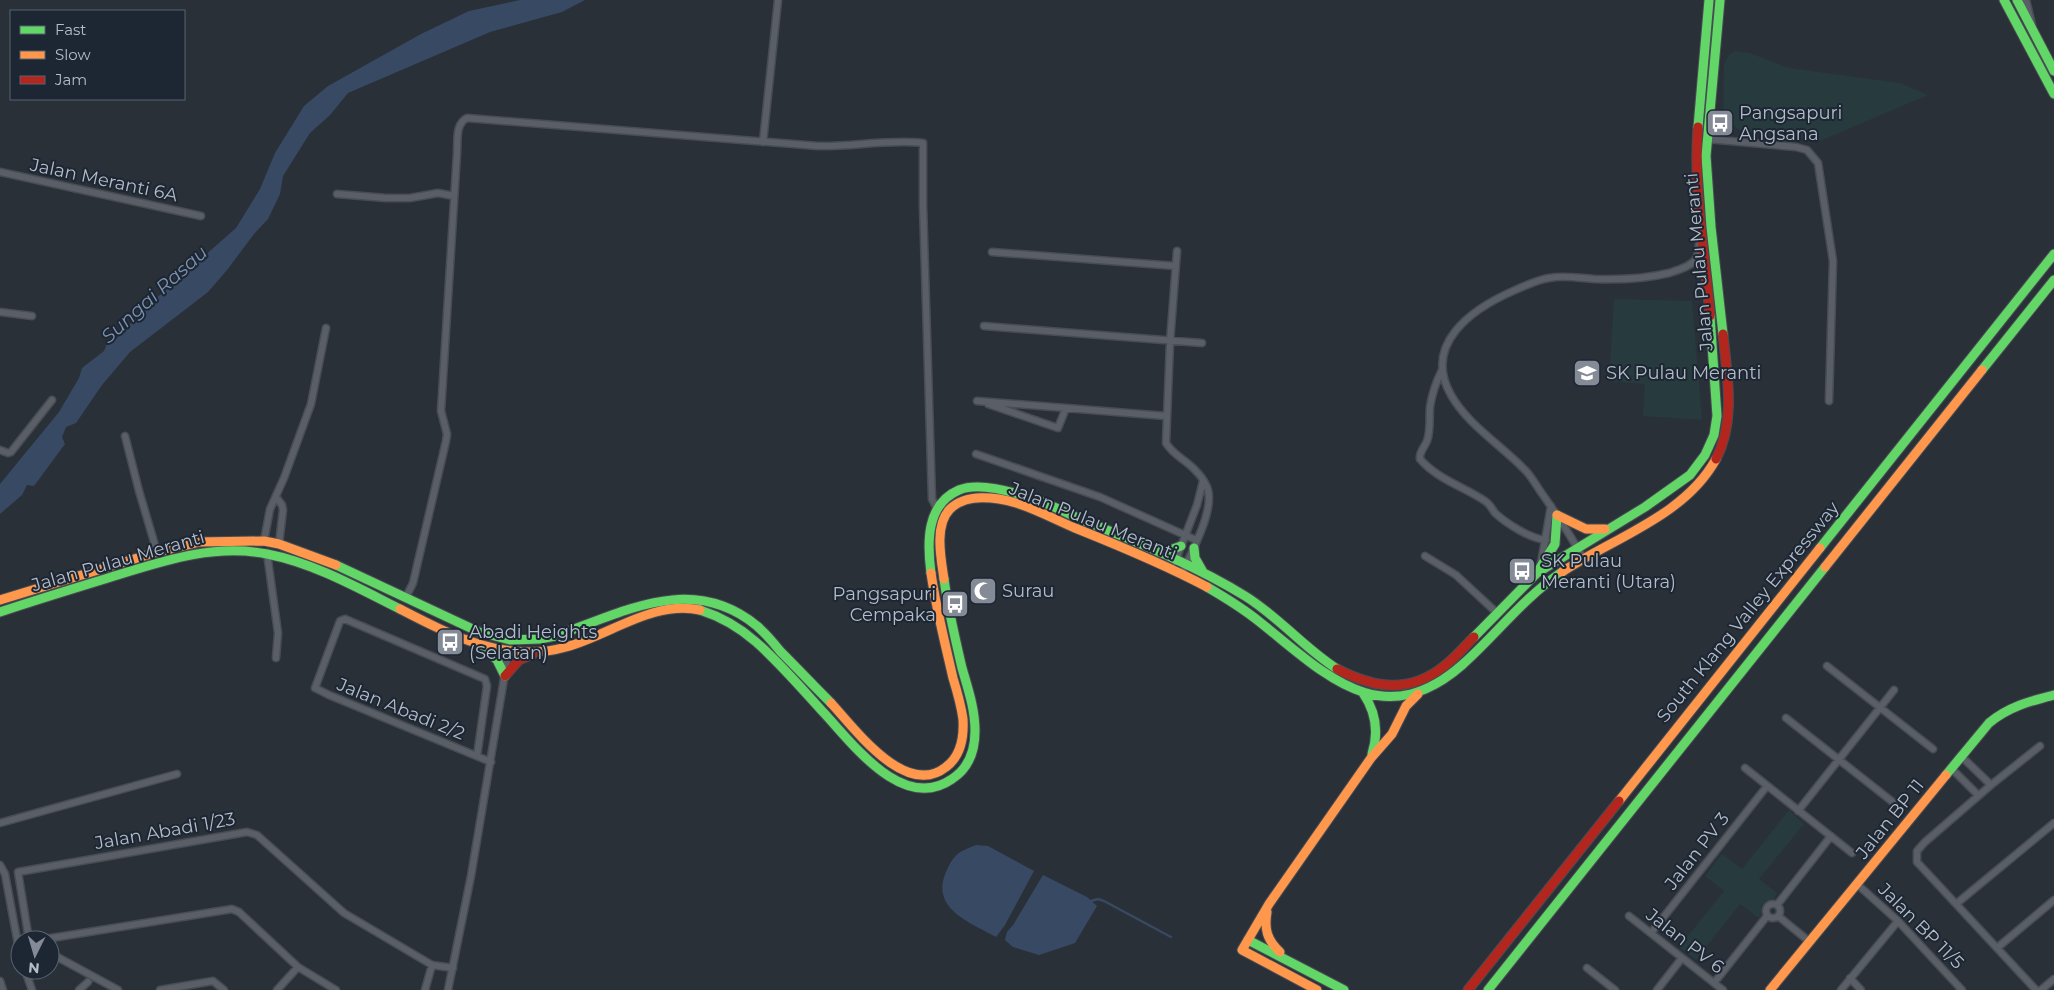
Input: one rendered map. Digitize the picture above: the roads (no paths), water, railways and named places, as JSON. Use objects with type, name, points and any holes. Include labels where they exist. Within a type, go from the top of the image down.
[{"type":"main road","name":"Jalan Pulau Meranti","points":[[0,600],[157,552],[211,540],[264,541],[321,558],[406,597],[453,622],[479,632],[510,640],[540,639],[554,636],[640,606],[665,600],[691,598],[715,602],[740,613],[758,627],[879,754],[905,772],[917,776],[931,775],[944,771],[954,761],[961,743],[963,722],[932,584],[928,556],[928,534],[932,518],[940,502],[960,490],[998,488],[1020,494],[1206,574],[1269,612],[1313,652],[1333,667],[1374,684],[1409,685],[1427,678],[1444,667],[1539,570],[1671,491],[1690,475],[1705,455],[1714,435],[1717,416],[1716,374],[1707,275],[1700,232],[1696,154],[1709,0]]},
{"type":"main road","name":"Jalan Pulau Meranti","points":[[0,612],[140,568],[215,550],[241,550],[267,553],[319,571],[476,643],[508,652],[540,652],[576,644],[643,616],[668,610],[690,609],[711,612],[753,637],[846,738],[881,770],[904,784],[937,789],[966,769],[973,754],[976,736],[974,713],[944,581],[942,522],[947,512],[964,500],[992,499],[1016,503],[1182,574],[1228,599],[1262,622],[1308,663],[1344,686],[1364,693],[1392,698],[1421,692],[1434,686],[1467,661],[1535,591],[1584,558],[1653,519],[1680,501],[1708,472],[1716,460],[1725,438],[1728,418],[1726,373],[1708,187],[1707,139],[1720,0]]},
{"type":"main road","points":[[2004,0],[2054,94]]},
{"type":"main road","points":[[2017,0],[2054,71]]},
{"type":"main road","name":"South Klang Valley Expressway","points":[[1468,990],[2054,254]]},
{"type":"main road","name":"South Klang Valley Expressway","points":[[1488,990],[2054,280]]},
{"type":"main road","points":[[1557,515],[1584,530],[1594,531],[1610,528]]},
{"type":"main road","points":[[1539,570],[1556,546],[1558,532],[1557,515]]},
{"type":"main road","points":[[1195,544],[1198,566],[1206,574]]},
{"type":"main road","points":[[1155,552],[1165,552],[1181,546]]},
{"type":"main road","points":[[476,643],[492,653],[500,663],[505,676],[519,660],[540,652]]},
{"type":"main road","points":[[1317,990],[1242,950],[1269,904],[1371,758],[1394,730],[1402,709],[1421,692]]},
{"type":"main road","points":[[1364,693],[1372,704],[1376,721],[1376,744],[1371,758]]},
{"type":"main road","name":"Jalan BP 11","points":[[1770,990],[1858,885],[1989,722],[2000,712],[2012,706],[2054,695]]},
{"type":"main road","points":[[1269,904],[1265,925],[1266,934],[1270,944],[1290,961]]},
{"type":"main road","points":[[1248,940],[1344,990]]},
{"type":"street","points":[[763,142],[778,0]]},
{"type":"street","points":[[2026,0],[2032,18],[2032,28]]},
{"type":"street","points":[[406,597],[413,583],[420,557],[447,434],[441,416],[441,405],[454,196],[459,125],[461,121],[467,118],[841,147],[898,142],[923,143],[932,499],[937,509]]},
{"type":"street","points":[[1707,139],[1796,147],[1807,150],[1818,163],[1833,261],[1829,401]]},
{"type":"street","name":"Jalan Meranti 6A","points":[[0,172],[201,216]]},
{"type":"street","points":[[338,194],[386,198],[410,198],[438,193],[454,196]]},
{"type":"street","points":[[1584,558],[1526,471],[1461,409],[1450,394],[1442,369],[1445,347],[1452,334],[1463,321],[1496,299],[1548,278],[1648,278],[1679,270],[1696,259],[1700,232]]},
{"type":"street","points":[[1177,251],[1170,342],[1166,443],[1170,450],[1195,469],[1207,486],[1208,505],[1195,544],[1182,574]]},
{"type":"street","points":[[992,252],[1176,266]]},
{"type":"street","points":[[0,312],[32,316]]},
{"type":"street","points":[[984,326],[1170,342],[1202,342]]},
{"type":"street","points":[[264,541],[270,509],[311,404],[326,328]]},
{"type":"street","points":[[1442,369],[1434,387],[1430,405],[1427,442],[1420,454],[1420,459],[1434,472],[1487,502],[1498,515],[1526,534],[1546,540]]},
{"type":"street","points":[[0,450],[8,453],[11,452],[52,400]]},
{"type":"street","points":[[1066,408],[1058,428],[978,401],[1017,404],[1166,416]]},
{"type":"street","points":[[125,436],[157,552]]},
{"type":"street","points":[[976,454],[1100,497],[1185,536],[1195,544]]},
{"type":"street","points":[[1171,570],[1197,505],[1203,481]]},
{"type":"street","points":[[276,497],[283,510],[279,544]]},
{"type":"street","points":[[1539,570],[1551,506]]},
{"type":"street","points":[[267,553],[278,633],[276,658]]},
{"type":"street","points":[[1425,556],[1456,575],[1497,613]]},
{"type":"street","name":"Jalan Abadi 2/2","points":[[477,756],[487,686],[485,678],[342,619],[315,688],[491,762]]},
{"type":"street","points":[[448,990],[491,762],[510,640]]},
{"type":"street","points":[[1828,666],[1933,750]]},
{"type":"street","points":[[1798,811],[1894,690]]},
{"type":"street","points":[[1786,718],[1894,803]]},
{"type":"street","points":[[2036,990],[1917,862],[1917,851],[1978,795],[2040,746]]},
{"type":"street","points":[[1961,756],[1991,785]]},
{"type":"street","points":[[1745,768],[1852,853]]},
{"type":"street","points":[[1952,769],[1978,795]]},
{"type":"street","points":[[0,823],[177,774]]},
{"type":"street","name":"Jalan PV 3","points":[[1650,934],[1767,786]]},
{"type":"street","points":[[1956,904],[2054,823]]},
{"type":"street","name":"Jalan Abadi 1/23","points":[[27,930],[18,872],[252,832],[344,913],[432,965],[453,968]]},
{"type":"street","points":[[1776,905],[1831,836]]},
{"type":"street","points":[[0,865],[15,930]]},
{"type":"street","name":"Jalan BP 11/5","points":[[1858,885],[1898,921],[1962,990]]},
{"type":"street","points":[[1997,948],[2054,900]]},
{"type":"street","points":[[1767,916],[1765,912],[1768,905],[1772,904],[1776,905],[1780,910],[1778,916]]},
{"type":"street","points":[[60,937],[232,909],[239,912],[298,967],[336,990]]},
{"type":"street","name":"Jalan PV 6","points":[[1629,916],[1722,990]]},
{"type":"street","points":[[1767,916],[1774,918],[1778,916]]},
{"type":"street","points":[[1714,983],[1767,916]]},
{"type":"street","points":[[1778,916],[1810,942]]},
{"type":"street","points":[[1841,990],[1898,921]]},
{"type":"street","points":[[60,958],[118,990]]},
{"type":"street","points":[[1657,990],[1682,958]]},
{"type":"street","points":[[425,990],[432,965]]},
{"type":"street","points":[[277,990],[298,967]]},
{"type":"street","points":[[1588,968],[1615,990]]},
{"type":"street","points":[[1850,978],[1861,990]]},
{"type":"street","points":[[2041,990],[2054,979]]},
{"type":"street","points":[[0,981],[3,990]]},
{"type":"street","points":[[160,990],[212,981],[224,990]]},
{"type":"street","points":[[80,990],[88,982]]},
{"type":"water","points":[[520,0],[585,0],[562,12],[490,32],[348,93],[330,115],[310,133],[283,176],[280,194],[268,219],[254,234],[227,270],[208,292],[130,352],[102,385],[76,423],[66,427],[62,437],[65,444],[34,486],[27,485],[22,495],[0,514],[0,484],[59,412],[79,378],[82,368],[104,351],[108,341],[116,339],[143,310],[236,228],[260,189],[275,153],[304,106],[328,86],[421,34],[469,11]]},
{"type":"water","points":[[976,845],[988,846],[1034,871],[1005,925],[996,937],[955,913],[943,896],[942,885],[954,857]]},
{"type":"water","points":[[1043,875],[1087,897],[1097,906],[1075,943],[1039,955],[1013,947],[1005,940],[1007,932]]},
{"type":"waterway","points":[[1091,901],[1098,899],[1104,901],[1171,937]]},
{"type":"place","name":"Pangsapuri Angsana","points":[[1720,123]]},
{"type":"place","name":"SK Pulau Meranti","points":[[1587,373]]},
{"type":"place","name":"SK Pulau Meranti (Utara)","points":[[1522,571]]},
{"type":"place","name":"Surau","points":[[983,591]]},
{"type":"place","name":"Pangsapuri Cempaka","points":[[955,604]]},
{"type":"place","name":"Abadi Heights (Selatan)","points":[[450,642]]},
{"type":"water label","name":"Sungai Rasau","points":[[154,294]]}]
